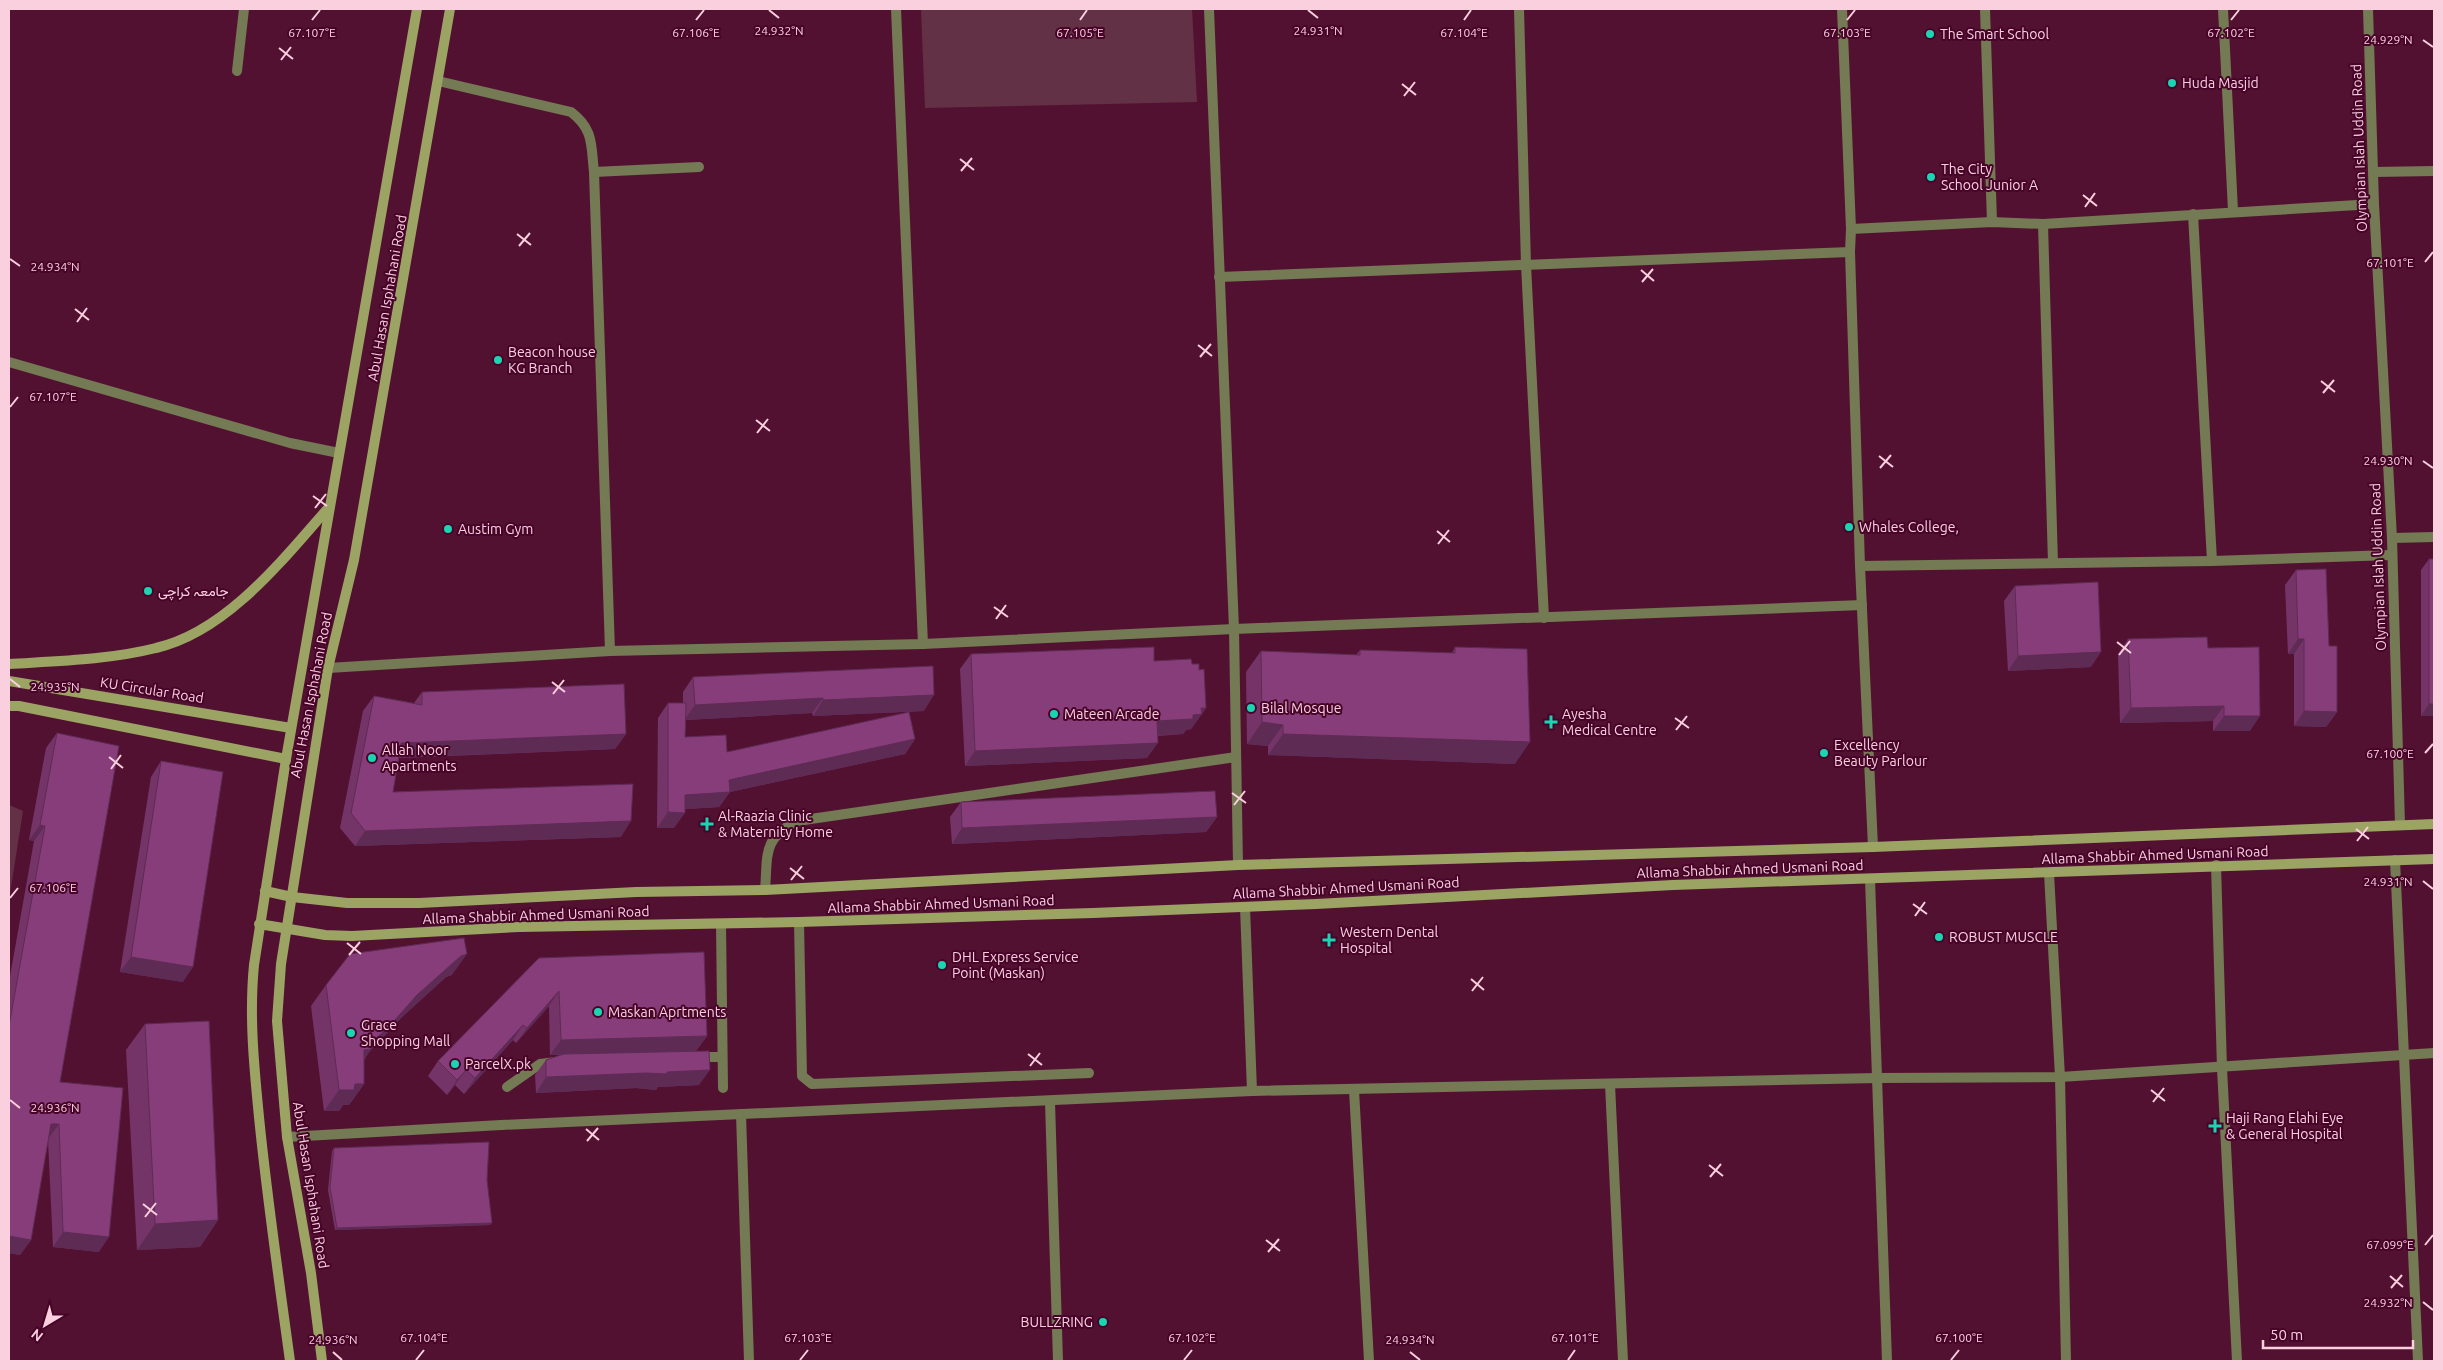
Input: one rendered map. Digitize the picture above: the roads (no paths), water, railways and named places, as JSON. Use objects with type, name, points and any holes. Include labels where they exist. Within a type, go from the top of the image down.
[{"type":"main road","name":"Abul Hasan Isphahani Road","points":[[290,1361],[264,1165],[253,1052],[251,991],[259,924],[291,728],[417,9]]},
{"type":"main road","name":"Abul Hasan Isphahani Road","points":[[322,1361],[311,1273],[287,1137],[277,1021],[281,964],[328,668],[354,560],[450,9]]},
{"type":"main road","points":[[9,664],[102,658],[158,648],[199,631],[247,596],[331,506]]},
{"type":"main road","name":"KU Circular Road","points":[[9,682],[291,728]]},
{"type":"main road","points":[[9,706],[19,706],[286,759]]},
{"type":"main road","name":"Allama Shabbir Ahmed Usmani Road","points":[[265,891],[292,897],[347,903],[420,903],[636,892],[765,890],[1238,865],[1873,847],[2434,824]]},
{"type":"main road","name":"Allama Shabbir Ahmed Usmani Road","points":[[259,924],[287,930],[352,936],[519,927],[799,922],[1245,907],[1673,885],[2434,859]]},
{"type":"street","points":[[237,71],[244,9]]},
{"type":"street","points":[[896,9],[923,644]]},
{"type":"street","points":[[1209,9],[1234,629],[1238,865]]},
{"type":"street","points":[[1519,9],[1526,265],[1544,618]]},
{"type":"street","points":[[1842,9],[1851,229],[1850,252],[1860,566],[1873,847]]},
{"type":"street","points":[[1985,9],[1992,222]]},
{"type":"street","points":[[2223,9],[2233,211]]},
{"type":"street","name":"Olympian Islah Uddin Road","points":[[2368,9],[2374,204],[2392,538],[2400,825]]},
{"type":"street","points":[[438,82],[571,112],[582,120],[589,132],[594,172],[610,651]]},
{"type":"street","points":[[594,172],[699,168]]},
{"type":"street","points":[[2374,172],[2434,171]]},
{"type":"street","points":[[1851,229],[1992,222],[2044,224],[2233,211],[2374,204]]},
{"type":"street","points":[[2194,214],[2212,561]]},
{"type":"street","points":[[2044,224],[2053,563]]},
{"type":"street","points":[[1219,277],[1850,252]]},
{"type":"street","points":[[9,362],[290,443],[339,453]]},
{"type":"street","points":[[2392,538],[2434,537]]},
{"type":"street","points":[[1860,566],[2212,561],[2391,555]]},
{"type":"street","points":[[328,668],[610,651],[923,644],[1234,629],[1862,605]]},
{"type":"street","points":[[765,890],[768,847],[780,829],[797,821],[1236,757]]},
{"type":"street","points":[[2395,860],[2418,1361]]},
{"type":"street","points":[[2216,865],[2222,1068],[2237,1361]]},
{"type":"street","points":[[2049,873],[2060,1077],[2066,1361]]},
{"type":"street","points":[[1870,879],[1887,1361]]},
{"type":"street","points":[[1245,907],[1252,1091]]},
{"type":"street","points":[[799,922],[802,1076],[812,1084],[1089,1073]]},
{"type":"street","points":[[721,924],[723,1088]]},
{"type":"street","points":[[287,1137],[1252,1091],[1877,1078],[2060,1077],[2434,1053]]},
{"type":"street","points":[[684,1058],[722,1057]]},
{"type":"street","points":[[508,1087],[540,1064],[571,1061]]},
{"type":"street","points":[[1610,1084],[1623,1361]]},
{"type":"street","points":[[1354,1090],[1369,1361]]},
{"type":"street","points":[[1050,1102],[1058,1361]]},
{"type":"street","points":[[741,1114],[749,1361]]},
{"type":"place","name":"The Smart School","points":[[1930,34]]},
{"type":"place","name":"Huda Masjid","points":[[2172,83]]},
{"type":"place","name":"The City School Junior A","points":[[1931,177]]},
{"type":"place","name":"Beacon house KG Branch","points":[[498,360]]},
{"type":"place","name":"Whales College,","points":[[1849,527]]},
{"type":"place","name":"Austim Gym","points":[[448,529]]},
{"type":"place","name":"جامعہ کراچی","points":[[148,591]]},
{"type":"place","name":"Bilal Mosque","points":[[1251,708]]},
{"type":"place","name":"Mateen Arcade","points":[[1054,714]]},
{"type":"place","name":"Ayesha Medical Centre","points":[[1551,722]]},
{"type":"place","name":"Excellency Beauty Parlour","points":[[1824,753]]},
{"type":"place","name":"Allah Noor Apartments","points":[[372,758]]},
{"type":"place","name":"Al-Raazia Clinic & Maternity Home","points":[[707,824]]},
{"type":"place","name":"ROBUST MUSCLE","points":[[1939,937]]},
{"type":"place","name":"Western Dental Hospital","points":[[1329,940]]},
{"type":"place","name":"DHL Express Service Point (Maskan)","points":[[942,965]]},
{"type":"place","name":"Maskan Aprtments","points":[[598,1012]]},
{"type":"place","name":"Grace Shopping Mall","points":[[351,1033]]},
{"type":"place","name":"ParcelX.pk","points":[[455,1064]]},
{"type":"place","name":"Haji Rang Elahi Eye & General Hospital","points":[[2215,1126]]},
{"type":"place","name":"BULLZRING","points":[[1103,1322]]}]
